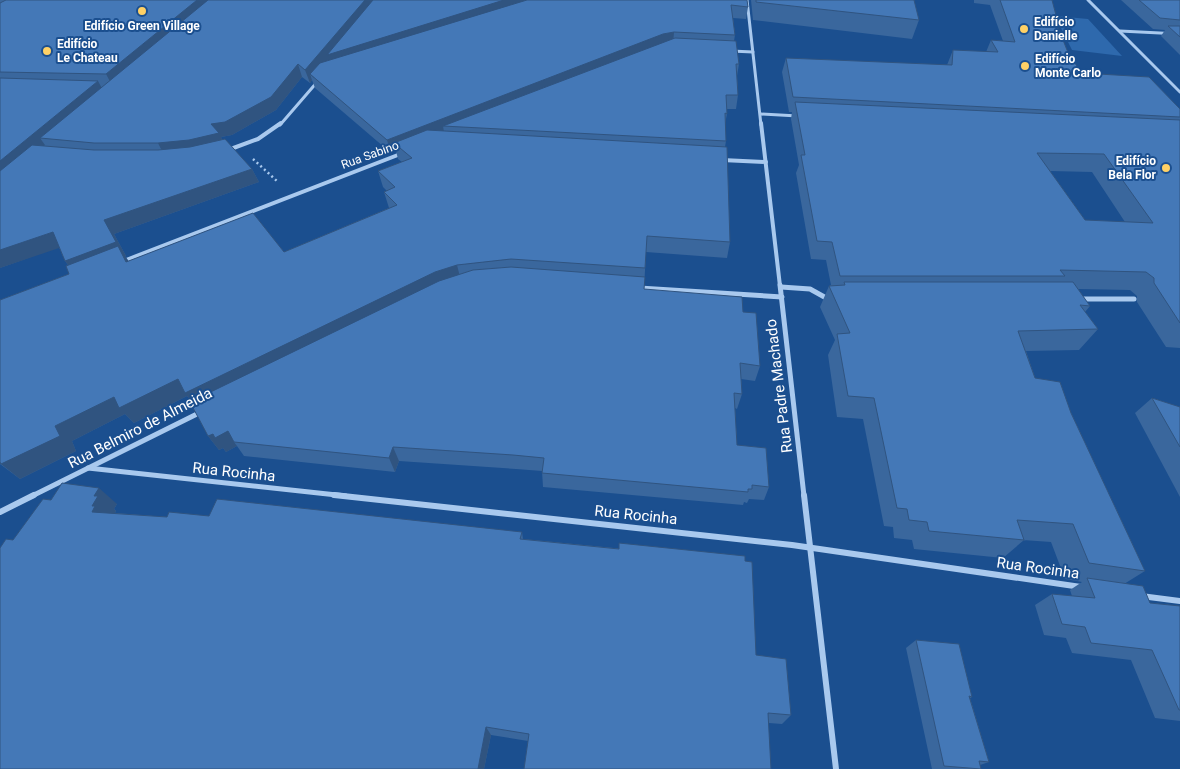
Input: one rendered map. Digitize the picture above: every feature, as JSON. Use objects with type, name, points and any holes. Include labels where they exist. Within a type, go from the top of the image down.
[{"type":"street","name":"Rua Padre Machado","points":[[747,0],[836,769]]},
{"type":"street","points":[[1088,0],[1180,92]]},
{"type":"street","points":[[1119,31],[1180,34]]},
{"type":"street","points":[[722,50],[753,52]]},
{"type":"street","points":[[224,151],[240,147],[278,128],[319,80]]},
{"type":"street","points":[[761,114],[808,116]]},
{"type":"street","name":"Rua Sabino","points":[[115,264],[412,150]]},
{"type":"street","points":[[713,159],[766,162]]},
{"type":"street","points":[[628,287],[782,297]]},
{"type":"street","points":[[781,287],[810,289],[825,299],[835,299]]},
{"type":"street","points":[[1074,300],[1134,300]]},
{"type":"street","name":"Rua Belmiro de Almeida","points":[[0,512],[203,411]]},
{"type":"street","name":"Rua Rocinha","points":[[88,468],[811,548],[1092,589]]},
{"type":"street","points":[[1131,594],[1180,601]]},
{"type":"path","points":[[240,147],[291,195]]},
{"type":"shaded area","points":[[1055,16],[1088,19],[1122,56],[1072,50]]},
{"type":"building","points":[[6,0],[197,0],[106,74],[0,72],[0,3]]},
{"type":"building","points":[[208,0],[365,0],[305,70],[298,64],[271,97],[225,122],[211,124],[219,133],[189,140],[158,143],[94,143],[40,138]]},
{"type":"building","points":[[373,0],[504,0],[327,55]]},
{"type":"building","points":[[527,0],[747,0],[748,7],[731,5],[735,35],[674,32],[663,34],[387,140],[310,74],[320,63]]},
{"type":"building","points":[[756,0],[914,0],[919,20],[756,2]]},
{"type":"building","points":[[1000,0],[1052,0],[1057,19],[1055,20],[1069,55],[1082,73],[1149,77],[1180,109],[1180,117],[793,97],[786,58],[952,65],[953,50],[998,52],[991,40],[1015,42]]},
{"type":"building","points":[[1139,0],[1180,0],[1180,20],[1160,18]]},
{"type":"building","points":[[1168,26],[1180,26],[1180,37]]},
{"type":"building","points":[[675,38],[736,41],[739,64],[736,64],[738,95],[726,95],[726,141],[443,126]]},
{"type":"building","points":[[0,78],[98,81],[0,161]]},
{"type":"building","points":[[795,102],[1180,120],[1180,323],[1154,283],[1154,278],[1146,272],[1060,270],[1065,276],[840,276],[832,242],[817,241],[801,155],[805,155]],"holes":[[[1037,153],[1104,154],[1153,223],[1085,220]]]},
{"type":"building","points":[[427,130],[727,147],[730,242],[647,236],[645,268],[511,259],[457,265],[435,272],[185,393],[178,379],[119,408],[114,397],[55,426],[60,436],[1,464],[0,300],[69,274],[66,266],[118,246],[126,262],[253,213],[284,252],[397,205],[384,192],[395,187],[378,171],[412,158],[394,143]]},
{"type":"building","points":[[225,139],[252,169],[104,220],[116,242],[65,261],[53,232],[0,250],[0,171],[32,145],[94,150],[158,150],[190,147]]},
{"type":"building","points":[[511,267],[645,277],[644,289],[742,297],[743,312],[756,313],[760,366],[740,363],[742,394],[734,393],[737,445],[766,448],[769,487],[752,485],[752,489],[748,489],[748,492],[542,473],[544,458],[513,455],[393,447],[389,458],[234,442],[228,431],[215,438],[213,434],[208,436],[190,402],[439,281],[473,270]]},
{"type":"building","points":[[844,282],[1073,282],[1090,306],[1080,305],[1098,329],[1018,331],[1035,378],[1060,382],[1071,413],[1145,571],[1089,563],[1073,524],[1017,520],[1024,540],[929,531],[927,522],[909,520],[907,509],[897,508],[874,398],[848,396],[837,334],[850,333],[829,286],[845,285]]},
{"type":"building","points":[[1152,398],[1180,407],[1180,447]]},
{"type":"building","points":[[62,483],[99,488],[94,496],[98,496],[92,506],[95,506],[92,512],[167,517],[169,512],[209,516],[217,499],[522,532],[520,539],[619,549],[619,543],[745,556],[745,561],[752,562],[756,655],[786,659],[791,715],[768,713],[771,769],[524,769],[529,734],[486,727],[478,769],[0,769],[0,548],[6,539],[13,540],[43,499],[51,500]]},
{"type":"building","points":[[1087,578],[1143,586],[1150,603],[1180,606],[1180,710],[1152,650],[1091,643],[1085,627],[1062,624],[1052,594],[1095,598]]},
{"type":"building","points":[[916,640],[959,644],[972,697],[969,696],[989,762],[979,761],[981,769],[944,766]]},
{"type":"place","name":"Edifício Green Village","points":[[142,11]]},
{"type":"place","name":"Edifício Danielle","points":[[1024,29]]},
{"type":"place","name":"Edifício Le Chateau","points":[[47,51]]},
{"type":"place","name":"Edifício Monte Carlo","points":[[1025,66]]},
{"type":"place","name":"Edifício Bela Flor","points":[[1166,168]]}]
